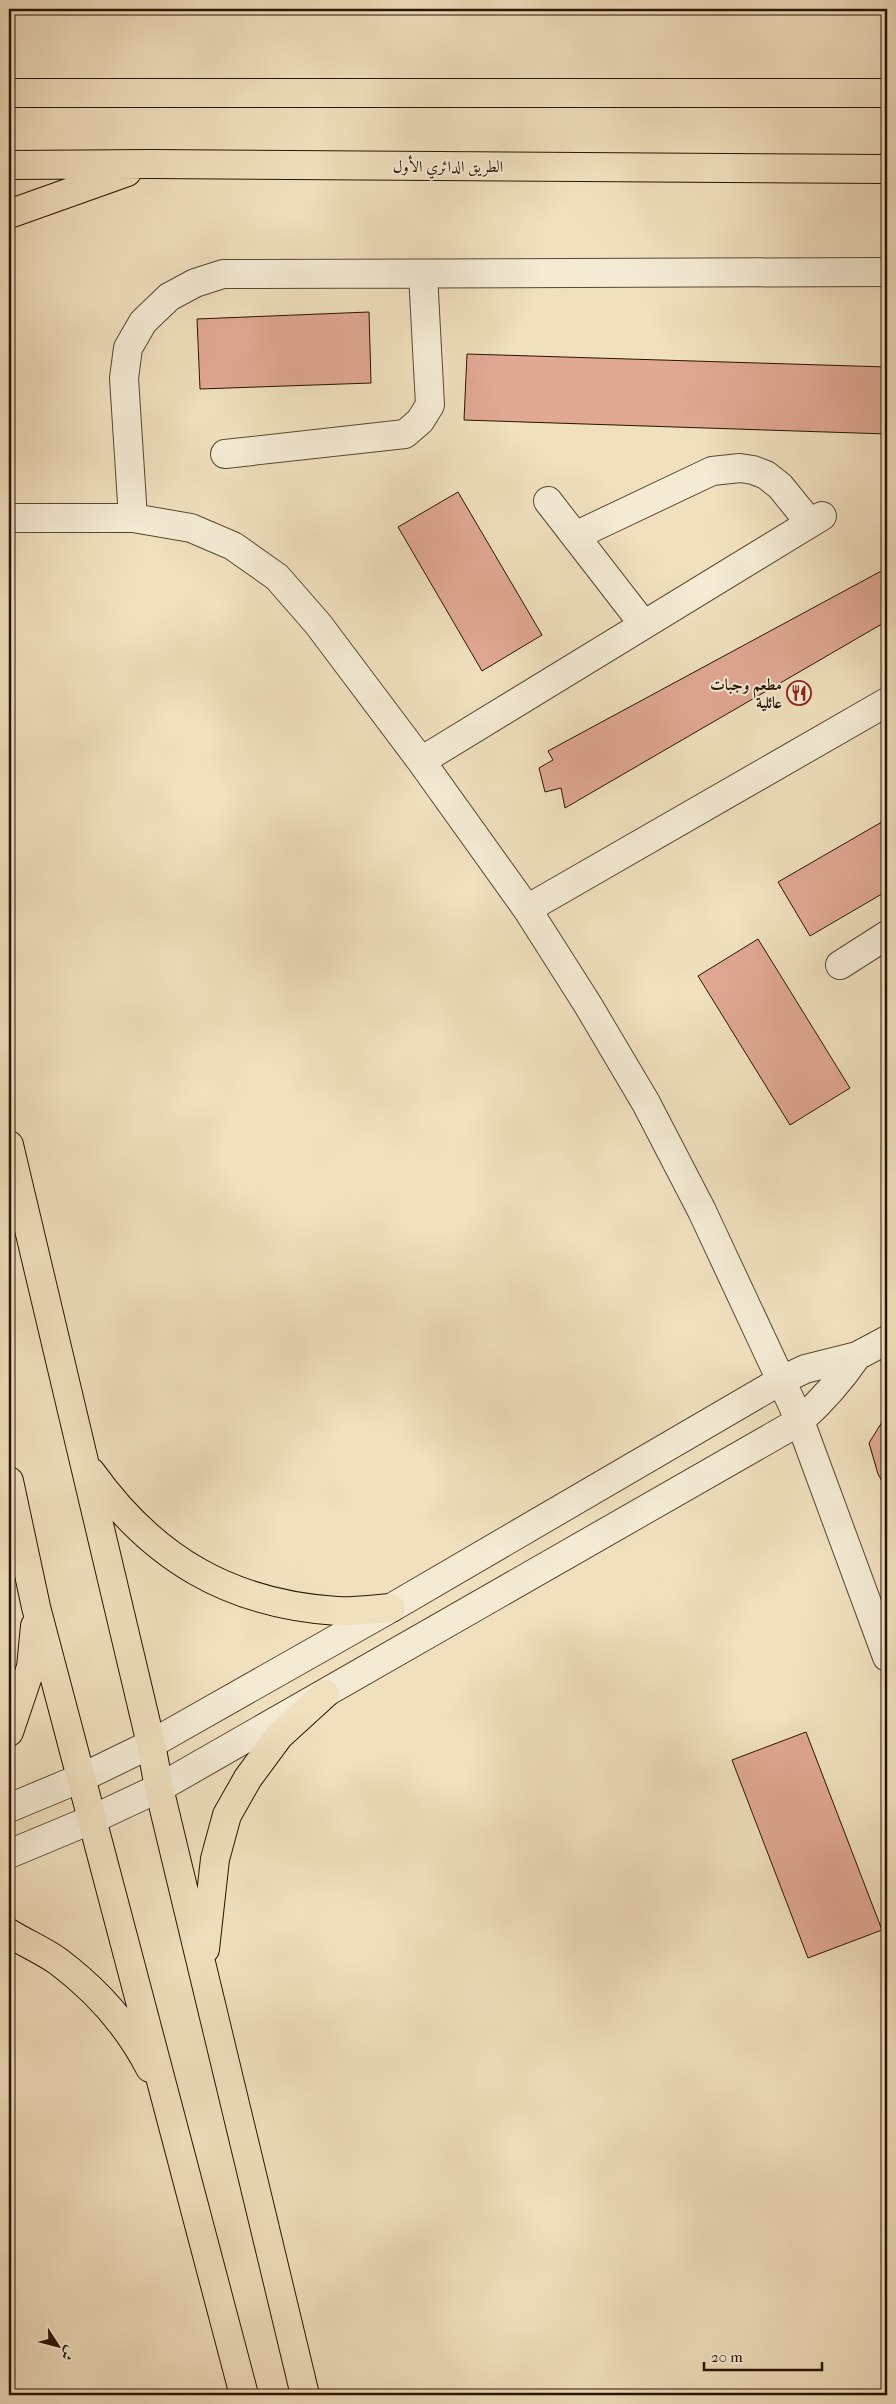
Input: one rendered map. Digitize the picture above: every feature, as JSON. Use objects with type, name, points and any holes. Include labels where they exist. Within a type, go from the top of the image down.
[{"type":"main road","points":[[9,93],[887,93]]},
{"type":"main road","points":[[9,214],[150,164]]},
{"type":"main road","name":"الطريق الدائري الأول","points":[[9,165],[150,164],[887,169]]},
{"type":"main road","points":[[9,1145],[203,1971],[305,2395]]},
{"type":"main road","points":[[82,1460],[113,1503],[149,1540],[191,1569],[238,1592],[288,1606],[331,1610],[391,1608]]},
{"type":"main road","points":[[9,1481],[36,1607],[81,1778],[94,1819],[244,2395]]},
{"type":"main road","points":[[9,1732],[31,1666],[36,1607]]},
{"type":"main road","points":[[203,1971],[215,1859],[227,1816],[248,1778],[279,1736],[325,1694]]},
{"type":"main road","points":[[9,1933],[59,1962],[104,2002],[140,2050],[168,2104]]},
{"type":"street","points":[[133,518],[124,378],[128,348],[144,322],[169,297],[195,284],[223,274],[887,272]]},
{"type":"street","points":[[225,454],[405,434],[420,421],[430,405],[423,274]]},
{"type":"street","points":[[421,761],[816,520],[766,475],[740,468],[712,471],[575,536]]},
{"type":"street","points":[[548,501],[644,625]]},
{"type":"street","points":[[14,518],[133,518],[191,528],[233,546],[277,578],[318,624],[421,761],[527,909],[588,1005],[646,1103],[702,1211],[800,1421],[887,1657]]},
{"type":"street","points":[[527,909],[887,702]]},
{"type":"street","points":[[840,965],[887,935]]},
{"type":"street","points":[[9,1808],[81,1778],[151,1744],[391,1608],[780,1381],[805,1369],[857,1356],[887,1340]]},
{"type":"street","points":[[9,1854],[94,1819],[160,1788],[800,1421],[822,1402],[841,1380],[857,1356]]},
{"type":"building","points":[[369,312],[371,383],[200,389],[197,319]]},
{"type":"building","points":[[467,354],[887,367],[887,434],[464,420]]},
{"type":"building","points":[[458,492],[542,635],[482,671],[398,527]]},
{"type":"building","points":[[885,569],[887,573],[887,621],[565,808],[561,788],[545,792],[539,768],[553,760],[548,751]]},
{"type":"building","points":[[887,819],[887,891],[810,936],[778,882]]},
{"type":"building","points":[[758,939],[850,1088],[790,1125],[698,976]]},
{"type":"building","points":[[887,1143],[887,1159],[881,1147]]},
{"type":"building","points":[[887,1414],[887,1490],[878,1474],[869,1443]]},
{"type":"building","points":[[806,1732],[882,1930],[808,1958],[732,1760]]},
{"type":"place","name":"مطعم وجبات عائلية","points":[[799,693]]}]
